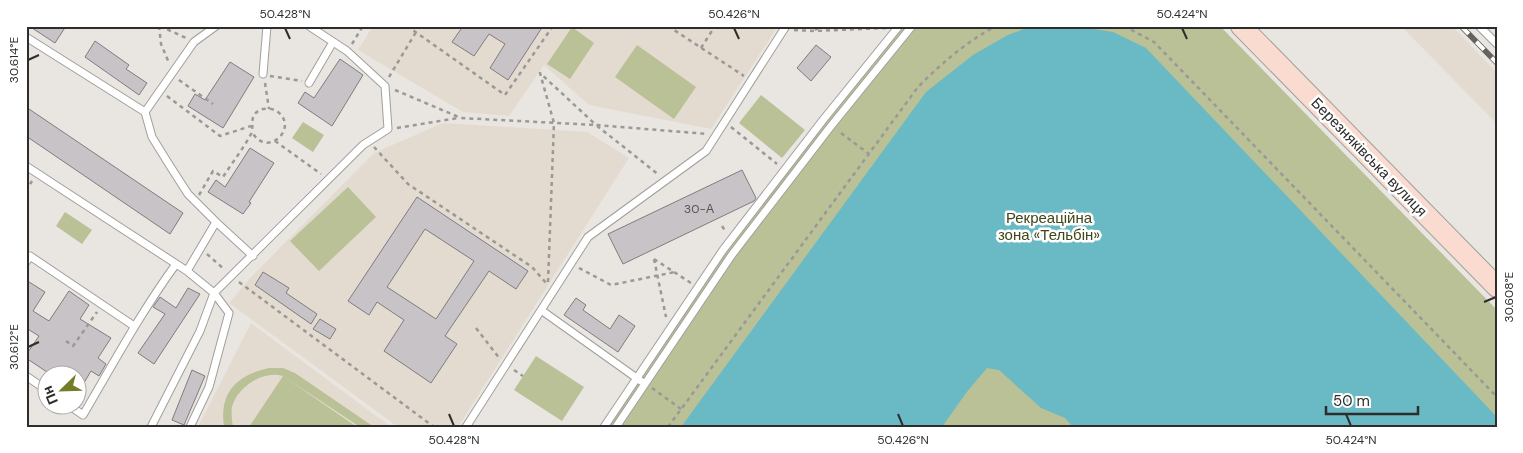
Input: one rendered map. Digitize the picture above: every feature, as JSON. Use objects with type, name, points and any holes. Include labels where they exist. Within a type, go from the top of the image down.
[{"type":"street","name":"Березняківська вулиця","points":[[1241,26],[1497,287]]},
{"type":"lane","points":[[145,112],[194,42],[216,26]]},
{"type":"lane","points":[[263,74],[267,26]]},
{"type":"lane","points":[[151,427],[200,331],[214,293],[368,142],[388,129],[386,86],[347,51],[309,26]]},
{"type":"lane","points":[[616,427],[732,256],[831,126],[912,26]]},
{"type":"lane","points":[[1479,26],[1497,44]]},
{"type":"lane","points":[[604,427],[723,250],[784,169],[899,27]]},
{"type":"lane","points":[[466,427],[588,237],[706,152],[785,28]]},
{"type":"lane","points":[[26,36],[145,112],[152,136],[188,194],[253,256]]},
{"type":"lane","points":[[309,83],[333,42]]},
{"type":"lane","points":[[26,166],[187,271],[214,293],[229,313],[209,387],[190,427]]},
{"type":"lane","points":[[187,271],[216,222]]},
{"type":"lane","points":[[26,262],[30,256],[134,326]]},
{"type":"lane","points":[[88,406],[134,326],[176,264]]},
{"type":"lane","points":[[541,310],[645,384]]},
{"type":"lane","points":[[26,376],[38,384]]},
{"type":"path","points":[[194,42],[160,26],[161,44],[171,73],[213,104]]},
{"type":"path","points":[[347,51],[363,26]]},
{"type":"path","points":[[407,26],[505,95],[553,26]]},
{"type":"path","points":[[668,26],[751,81]]},
{"type":"path","points":[[701,48],[715,26]]},
{"type":"path","points":[[814,31],[822,26]]},
{"type":"path","points":[[988,30],[992,26]]},
{"type":"path","points":[[668,427],[918,87],[945,60],[966,44],[996,26]]},
{"type":"path","points":[[1124,26],[1154,42],[1497,397]]},
{"type":"path","points":[[785,28],[814,31],[899,27]]},
{"type":"path","points":[[416,32],[392,70],[386,86],[461,118]]},
{"type":"path","points":[[368,142],[408,184],[532,267],[548,285],[554,123],[540,73],[596,126],[666,180]]},
{"type":"path","points":[[268,109],[263,74],[309,83]]},
{"type":"path","points":[[160,90],[220,136],[251,126]]},
{"type":"path","points":[[276,141],[283,133],[285,122],[279,113],[263,109],[254,116],[251,126],[255,137],[264,142],[276,141],[329,180]]},
{"type":"path","points":[[388,129],[461,118],[716,135]]},
{"type":"path","points":[[725,122],[784,169]]},
{"type":"path","points":[[195,202],[212,171],[223,177],[252,132]]},
{"type":"path","points":[[841,133],[868,154]]},
{"type":"path","points":[[200,248],[232,276],[434,427]]},
{"type":"path","points":[[669,331],[654,259],[698,287]]},
{"type":"path","points":[[571,264],[611,285],[676,272]]},
{"type":"path","points":[[66,340],[73,346],[102,304]]},
{"type":"path","points":[[476,328],[501,359],[523,376]]},
{"type":"path","points":[[653,389],[681,409]]},
{"type":"shaded area","points":[[373,26],[778,26],[711,129],[589,105],[544,65],[509,116],[463,112],[358,50]]},
{"type":"shaded area","points":[[1401,26],[1452,26],[1497,73],[1497,124]]},
{"type":"shaded area","points":[[443,123],[587,132],[629,158],[458,427],[398,427],[229,303],[250,278],[374,153]]},
{"type":"shaded area","points":[[251,323],[391,427],[198,427]]},
{"type":"green space","name":"Рекреаційна зона «Тельбін»","points":[[900,26],[1220,26],[1497,310],[1497,427],[602,427],[729,243]]},
{"type":"green space","points":[[572,27],[594,43],[570,79],[547,64]]},
{"type":"green space","points":[[637,45],[696,87],[674,119],[615,77]]},
{"type":"green space","points":[[761,95],[805,130],[782,158],[739,123]]},
{"type":"green space","points":[[303,122],[324,135],[313,152],[292,138]]},
{"type":"green space","points":[[348,187],[376,217],[319,271],[290,241]]},
{"type":"green space","points":[[65,212],[92,230],[82,244],[56,226]]},
{"type":"green space","points":[[536,356],[584,387],[562,421],[514,390]]},
{"type":"green space","points":[[269,368],[283,368],[295,373],[374,427],[360,427],[283,376],[275,375],[259,378],[239,393],[232,407],[233,427],[224,427],[224,404],[233,387],[248,375]]},
{"type":"green space","points":[[283,376],[357,427],[249,427]]},
{"type":"water","name":"Рекреаційна зона «Тельбін»","points":[[1032,26],[1073,26],[1113,32],[1146,48],[1497,417],[1497,427],[1073,427],[1065,418],[1041,408],[999,370],[987,368],[966,393],[942,427],[681,427],[926,92],[973,55],[1008,35]]},
{"type":"building","points":[[29,26],[66,26],[55,43]]},
{"type":"building","points":[[463,26],[543,26],[508,80],[490,68],[505,44],[489,34],[474,56],[452,42]]},
{"type":"building","points":[[95,41],[129,65],[126,69],[147,83],[139,95],[85,57]]},
{"type":"building","points":[[816,45],[831,57],[811,81],[797,68]]},
{"type":"building","points":[[340,59],[363,75],[332,126],[298,103],[305,92],[314,98]]},
{"type":"building","points":[[230,62],[254,77],[223,128],[188,106],[195,94],[205,100]]},
{"type":"building","points":[[26,107],[183,213],[170,234],[26,136]]},
{"type":"building","points":[[250,148],[274,163],[243,214],[208,192],[216,180],[225,187]]},
{"type":"building","points":[[742,170],[756,198],[754,201],[623,264],[608,234]]},
{"type":"building","points":[[417,197],[528,271],[516,289],[489,271],[445,336],[457,344],[431,383],[384,351],[404,320],[377,302],[369,315],[348,301]],"holes":[[[425,229],[474,261],[436,319],[387,287]]]},
{"type":"building","points":[[263,272],[289,288],[286,293],[317,314],[311,324],[255,285]]},
{"type":"building","points":[[26,280],[45,292],[33,311],[49,321],[69,291],[89,305],[80,319],[111,338],[98,358],[106,364],[99,376],[91,371],[88,376],[88,366],[38,366],[26,358],[26,355],[39,336],[26,328]]},
{"type":"building","points":[[188,288],[200,294],[154,364],[138,353],[165,314],[153,307],[160,297],[176,308]]},
{"type":"building","points":[[576,298],[586,305],[583,310],[610,329],[619,315],[635,326],[618,352],[564,315]]},
{"type":"building","points":[[320,319],[336,329],[330,339],[313,329]]},
{"type":"building","points":[[192,370],[205,376],[184,425],[172,420]]},
{"type":"railway","points":[[1461,26],[1497,63]]}]
